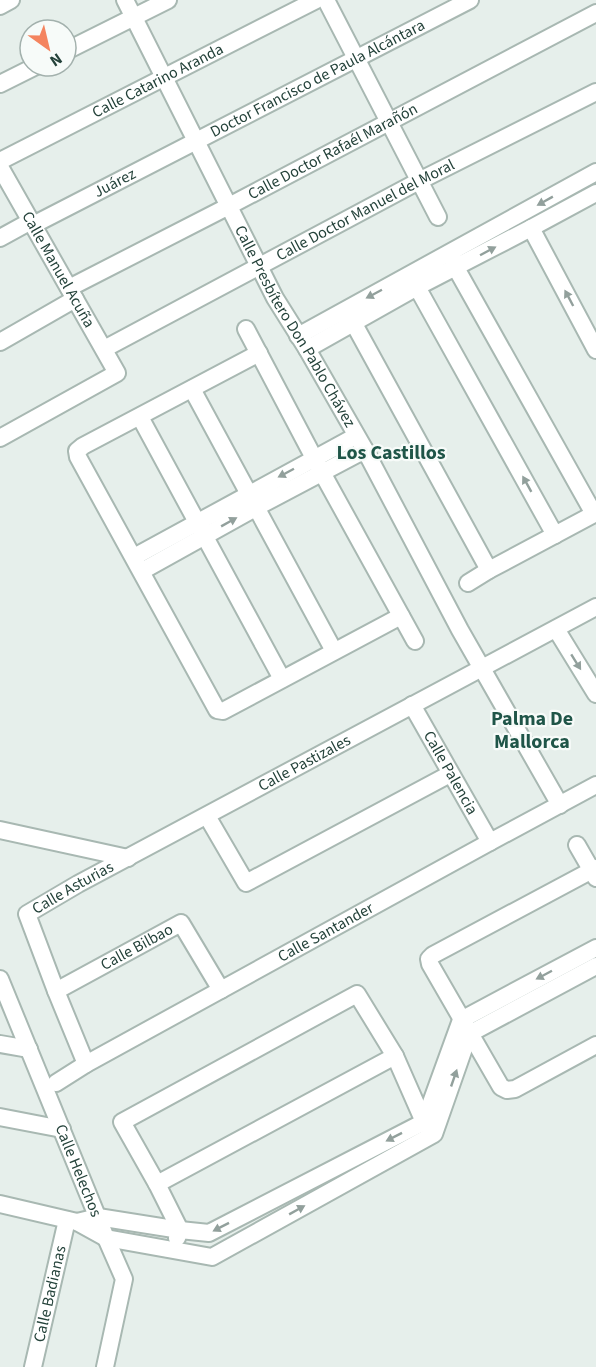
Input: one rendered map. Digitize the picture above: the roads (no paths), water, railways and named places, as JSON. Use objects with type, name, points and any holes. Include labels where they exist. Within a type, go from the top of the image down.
[{"type":"street","points":[[0,6],[11,0]]},
{"type":"street","name":"Calle Presbítero Don Pablo Chávez","points":[[124,0],[275,298],[365,450],[460,630],[560,805]]},
{"type":"street","points":[[78,45],[168,0]]},
{"type":"street","name":"Calle Catarino Aranda","points":[[0,161],[316,0]]},
{"type":"street","points":[[326,0],[438,217]]},
{"type":"street","name":"Doctor Francisco de Paula Alcántara","points":[[196,141],[470,0]]},
{"type":"street","name":"Calle Doctor Rafaél Marañón","points":[[0,342],[72,293],[229,206],[596,13]]},
{"type":"street","points":[[0,84],[18,75]]},
{"type":"street","name":"Calle Doctor Manuel del Moral","points":[[104,349],[419,181],[596,92]]},
{"type":"street","name":"Juárez","points":[[0,238],[196,141]]},
{"type":"street","name":"Calle Manuel Acuña","points":[[0,167],[117,373],[0,438]]},
{"type":"street","points":[[303,343],[454,260],[594,179]]},
{"type":"street","points":[[349,316],[417,287],[454,260],[531,228],[596,193]]},
{"type":"street","points":[[531,228],[596,350]]},
{"type":"street","points":[[454,260],[595,514],[489,570],[468,584]]},
{"type":"street","points":[[417,287],[555,535]]},
{"type":"street","points":[[349,316],[489,570]]},
{"type":"street","points":[[246,329],[415,641]]},
{"type":"street","points":[[259,353],[83,446],[78,451],[78,457],[218,710],[223,711],[401,616]]},
{"type":"street","points":[[192,388],[334,651]]},
{"type":"street","points":[[140,417],[282,679]]},
{"type":"street","points":[[138,564],[318,465],[356,435]]},
{"type":"street","points":[[318,465],[365,450]]},
{"type":"street","name":"Calle Pastizales","points":[[128,858],[596,607]]},
{"type":"street","points":[[556,629],[596,694]]},
{"type":"street","name":"Calle Palencia","points":[[412,705],[490,842]]},
{"type":"street","points":[[207,816],[246,883],[450,774]]},
{"type":"street","name":"Calle Santander","points":[[56,1083],[86,1064],[596,785]]},
{"type":"street","points":[[0,830],[128,858]]},
{"type":"street","points":[[577,845],[595,872],[429,959],[465,1027],[501,1087],[507,1090],[515,1089],[596,1046]]},
{"type":"street","name":"Calle Asturias","points":[[56,991],[27,914],[128,858]]},
{"type":"street","name":"Calle Bilbao","points":[[56,991],[181,923],[221,990]]},
{"type":"street","points":[[0,1204],[72,1221],[106,1238],[212,1257],[429,1128],[465,1027],[596,948]]},
{"type":"street","points":[[465,1027],[596,966]]},
{"type":"street","name":"Calle Helechos","points":[[0,979],[124,1280],[105,1367]]},
{"type":"street","points":[[56,991],[86,1064]]},
{"type":"street","points":[[172,1251],[180,1230],[122,1122],[357,994],[395,1056],[429,1128]]},
{"type":"street","points":[[0,1044],[29,1049]]},
{"type":"street","points":[[157,1184],[395,1056]]},
{"type":"street","points":[[0,1117],[62,1129]]},
{"type":"street","points":[[72,1221],[98,1217],[209,1233],[429,1128]]},
{"type":"street","name":"Calle Badianas","points":[[33,1367],[72,1221]]},
{"type":"district","name":"Los Castillos","points":[[391,453]]},
{"type":"district","name":"Palma De Mallorca","points":[[532,730]]}]
